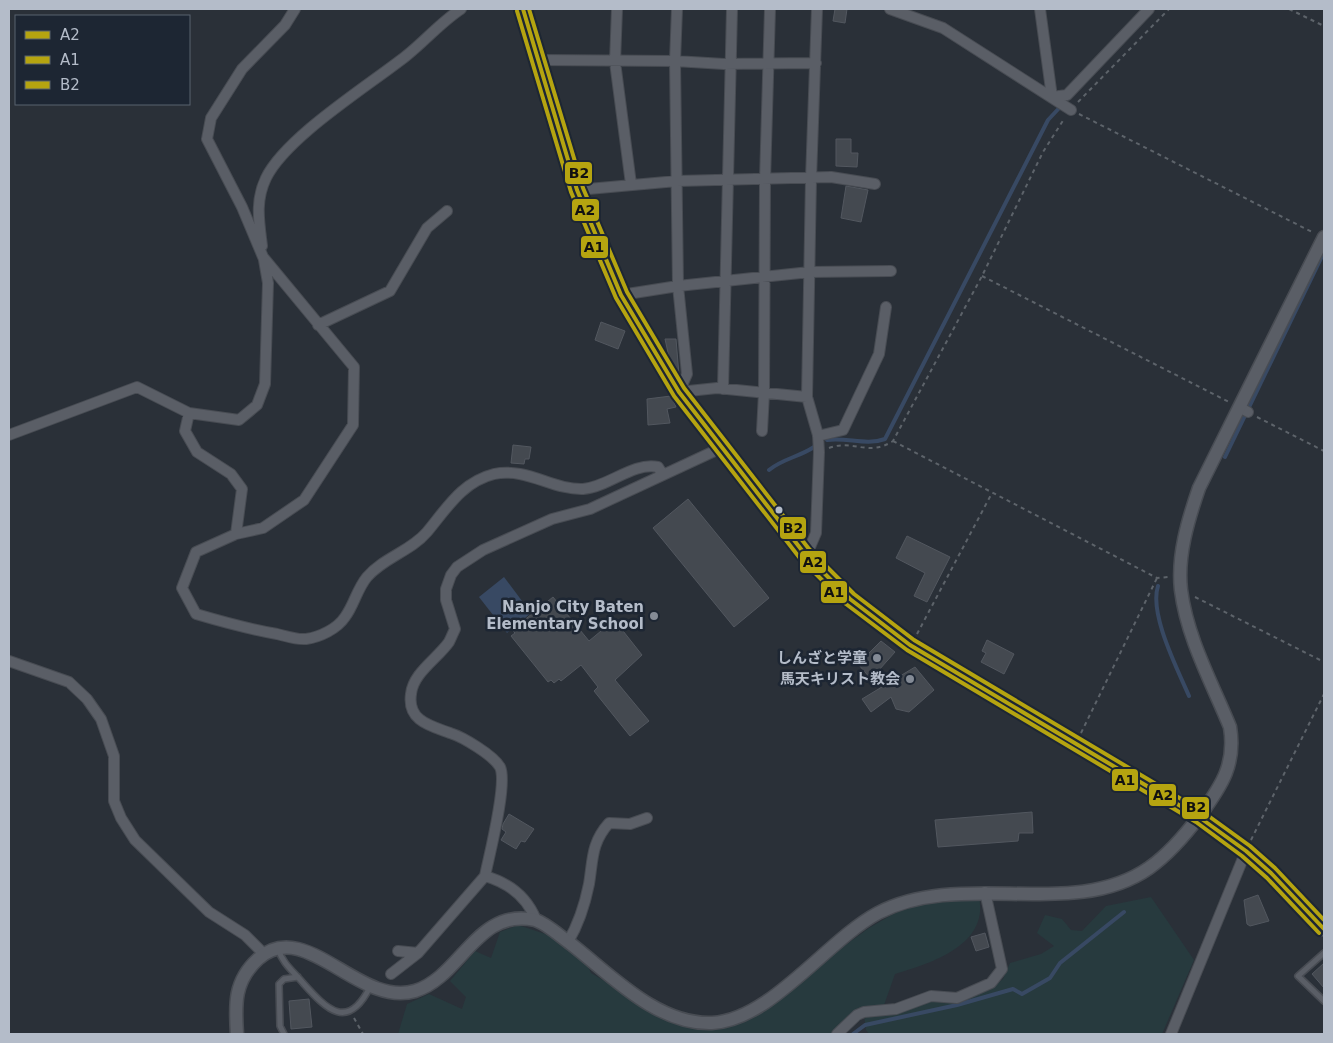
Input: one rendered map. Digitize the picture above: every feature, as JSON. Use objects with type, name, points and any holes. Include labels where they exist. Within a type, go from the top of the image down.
[{"type":"main road","points":[[523,9],[577,190],[622,295],[679,392],[804,553],[850,599],[910,645],[1076,742],[1199,817],[1246,851],[1271,873],[1324,929]]},
{"type":"street","points":[[295,9],[285,25],[242,69],[207,127],[207,139],[242,207],[263,257],[354,367],[353,425],[304,500],[263,528],[236,534],[196,552],[182,588],[196,614],[235,626],[306,639],[321,635],[346,617],[367,577],[390,558],[425,534],[460,491],[473,482],[495,474],[512,473],[575,489],[606,484],[640,467],[658,467],[664,475]]},
{"type":"street","points":[[9,435],[137,386],[189,413],[240,420],[257,405],[265,384],[268,283],[257,206],[266,177],[278,159],[320,122],[408,54],[438,26],[461,9]]},
{"type":"street","points":[[617,9],[615,62],[630,184]]},
{"type":"street","points":[[677,9],[675,61],[678,286],[687,374],[679,392],[723,388],[807,397]]},
{"type":"street","points":[[723,388],[726,180],[732,9]]},
{"type":"street","points":[[762,431],[764,392],[765,180],[770,9]]},
{"type":"street","points":[[804,553],[810,547],[816,533],[819,452],[818,436],[807,397],[811,179],[817,9]]},
{"type":"street","points":[[890,9],[943,28],[1071,110]]},
{"type":"street","points":[[1040,9],[1052,97]]},
{"type":"street","points":[[1052,97],[1067,95],[1149,9]]},
{"type":"street","points":[[538,60],[675,61],[731,64],[816,63]]},
{"type":"street","points":[[577,190],[677,181],[811,179],[830,177],[875,184]]},
{"type":"street","points":[[318,325],[390,290],[427,228],[447,211]]},
{"type":"street","points":[[485,876],[508,885],[530,906],[536,920],[642,999],[659,1010],[698,1023],[723,1022],[746,1014],[766,1002],[832,946],[878,913],[895,906],[943,894],[1078,892],[1104,888],[1120,883],[1147,870],[1160,860],[1199,817],[1218,789],[1228,767],[1233,746],[1230,728],[1187,619],[1181,590],[1182,556],[1191,512],[1199,488],[1243,409],[1324,238]]},
{"type":"street","points":[[622,295],[678,286],[810,272],[891,271]]},
{"type":"street","points":[[818,436],[843,430],[878,354],[886,307]]},
{"type":"street","points":[[189,413],[185,431],[197,452],[231,474],[242,489],[236,534]]},
{"type":"street","points":[[391,974],[418,953],[485,876],[500,798],[502,778],[500,767],[471,744],[451,733],[422,723],[413,712],[410,695],[416,682],[449,642],[455,629],[446,600],[446,589],[451,575],[457,567],[483,550],[552,519],[590,509],[721,448]]},
{"type":"street","points":[[9,661],[69,682],[87,699],[101,720],[114,756],[114,801],[130,833],[209,912],[245,935],[264,954]]},
{"type":"street","points":[[568,942],[585,903],[591,857],[604,829],[609,823],[630,824],[647,818]]},
{"type":"street","points":[[1171,1034],[1246,851]]},
{"type":"street","points":[[837,1034],[857,1015],[864,1012],[896,1009],[932,996],[957,998],[991,983],[1002,969],[985,892]]},
{"type":"street","points":[[237,1034],[236,1010],[241,979],[246,970],[264,954],[278,948],[307,951],[370,987],[399,994],[415,991],[430,984],[488,928],[512,920],[536,920]]},
{"type":"street","points":[[398,951],[418,953]]},
{"type":"lane","points":[[278,948],[282,962],[321,1003],[332,1011],[341,1014],[351,1011],[366,996],[370,987]]},
{"type":"lane","points":[[1324,953],[1298,976],[1324,1001]]},
{"type":"lane","points":[[284,1034],[280,1026],[279,984],[284,979],[298,978]]},
{"type":"path","points":[[819,452],[836,445],[879,449],[893,441],[982,276],[1043,152],[1071,110],[1169,9]]},
{"type":"path","points":[[1289,9],[1324,26]]},
{"type":"path","points":[[1071,110],[1324,238]]},
{"type":"path","points":[[982,276],[1324,451]]},
{"type":"path","points":[[893,441],[1157,578],[1076,742]]},
{"type":"path","points":[[910,645],[992,493]]},
{"type":"path","points":[[1181,590],[1324,662]]},
{"type":"path","points":[[1246,851],[1324,694]]},
{"type":"path","points":[[351,1011],[363,1034]]},
{"type":"green space","points":[[979,897],[980,914],[975,928],[967,940],[940,957],[895,974],[884,1005],[858,1008],[831,1034],[398,1034],[407,1004],[429,994],[462,1009],[466,997],[450,981],[475,951],[491,958],[500,932],[518,925],[551,936],[586,962],[591,973],[630,996],[698,1028],[729,1026],[753,1017],[836,952],[869,928],[895,913],[919,905]]},
{"type":"green space","points":[[1151,897],[1194,960],[1162,1034],[869,1034],[866,1030],[864,1015],[895,1013],[931,1001],[958,1002],[989,990],[1003,979],[1010,963],[1041,954],[1054,946],[1037,933],[1045,915],[1062,919],[1071,930],[1082,931],[1106,906]]},
{"type":"water","points":[[504,577],[531,613],[507,633],[479,597]]},
{"type":"building","points":[[835,9],[847,9],[845,23],[833,21]]},
{"type":"building","points":[[836,139],[851,139],[851,153],[858,153],[857,167],[836,166]]},
{"type":"building","points":[[846,186],[868,190],[861,222],[841,218]]},
{"type":"building","points":[[601,322],[625,331],[618,349],[595,340]]},
{"type":"building","points":[[665,339],[676,339],[679,375],[669,357]]},
{"type":"building","points":[[671,396],[676,407],[667,409],[670,423],[648,425],[647,399]]},
{"type":"building","points":[[513,445],[531,447],[529,459],[525,459],[524,464],[511,463]]},
{"type":"building","points":[[688,499],[769,598],[734,627],[653,528]]},
{"type":"building","points":[[907,536],[950,557],[927,602],[914,596],[925,573],[896,558]]},
{"type":"building","points":[[553,597],[589,641],[607,626],[609,629],[616,622],[642,655],[615,680],[649,721],[630,736],[594,691],[598,687],[581,665],[561,681],[559,679],[554,683],[551,680],[548,682],[511,636],[515,633],[512,630]]},
{"type":"building","points":[[987,640],[1014,654],[1004,674],[981,662],[986,653],[982,651]]},
{"type":"building","name":"しんざと学童","points":[[881,641],[895,652],[871,679],[858,664]]},
{"type":"building","name":"馬天キリスト教会","points":[[915,667],[934,690],[909,712],[896,709],[891,697],[871,712],[862,699]]},
{"type":"building","points":[[1032,812],[1033,833],[1019,833],[1018,841],[938,847],[935,820]]},
{"type":"building","points":[[509,814],[534,829],[525,842],[521,841],[516,849],[501,840],[506,832],[502,829],[503,824]]},
{"type":"building","points":[[1258,895],[1269,921],[1250,926],[1247,924],[1244,900]]},
{"type":"building","points":[[985,933],[989,947],[976,951],[971,937]]},
{"type":"building","points":[[1324,963],[1324,988],[1312,974]]},
{"type":"building","points":[[309,999],[312,1027],[291,1029],[289,1001]]},
{"type":"waterway","points":[[827,440],[871,442],[885,439],[1048,120],[1062,105]]},
{"type":"waterway","points":[[1225,457],[1324,252]]},
{"type":"waterway","points":[[769,470],[779,463],[814,447]]},
{"type":"waterway","points":[[1158,586],[1156,598],[1161,626],[1189,696]]},
{"type":"waterway","points":[[853,1034],[865,1025],[957,1005],[1013,989],[1022,994],[1050,978],[1060,963],[1124,912]]},
{"type":"transit line","name":"A2","points":[[523,9],[577,190],[621,295],[679,392],[804,553],[850,599],[910,645],[1199,817],[1246,851],[1271,873],[1324,929]]},
{"type":"transit line","name":"B2","points":[[529,9],[583,188],[627,292],[684,388],[809,549],[854,594],[914,640],[1203,812],[1250,846],[1275,868],[1324,920]]},
{"type":"transit line","name":"A1","points":[[517,11],[571,192],[616,298],[674,396],[799,557],[846,604],[907,650],[1196,822],[1242,856],[1267,878],[1319,933]]},
{"type":"place","name":"Nanjo City Baten Elementary School","points":[[654,616]]},
{"type":"place","name":"しんざと学童","points":[[877,658]]},
{"type":"place","name":"馬天キリスト教会","points":[[910,679]]}]
